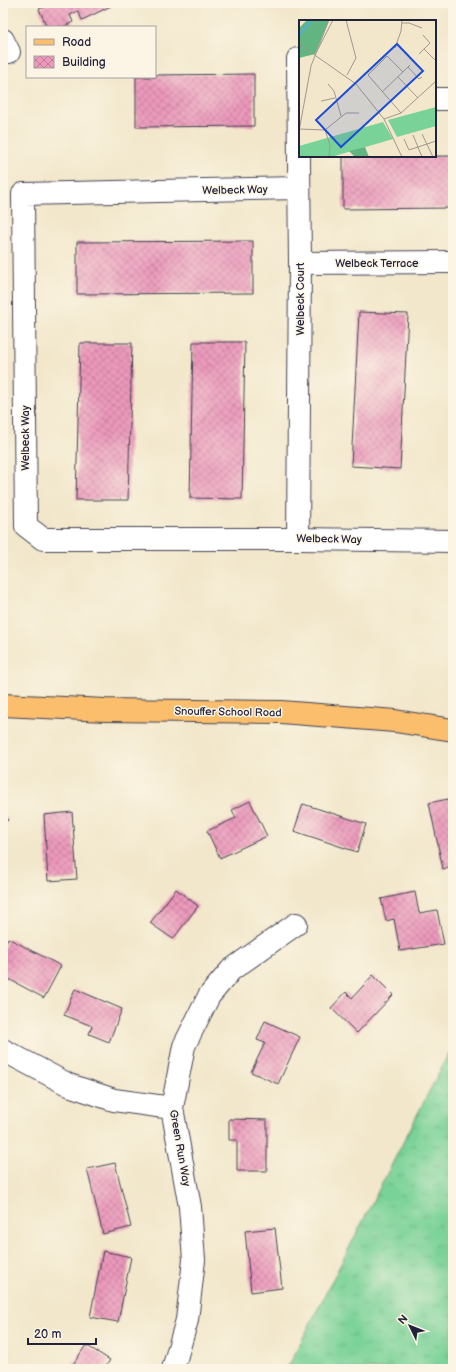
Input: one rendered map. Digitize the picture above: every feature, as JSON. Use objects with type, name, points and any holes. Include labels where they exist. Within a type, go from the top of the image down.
[{"type":"main road","name":"Snouffer School Road","points":[[3,705],[105,710],[281,712],[395,721],[453,730]]},
{"type":"street","name":"Welbeck Court","points":[[298,59],[300,263],[298,539]]},
{"type":"street","points":[[436,99],[453,99]]},
{"type":"street","name":"Welbeck Way","points":[[299,188],[23,194],[26,526],[43,539],[298,539],[453,541]]},
{"type":"street","name":"Welbeck Terrace","points":[[300,263],[453,262]]},
{"type":"street","name":"Green Run Way","points":[[173,1369],[187,1320],[194,1260],[190,1207],[172,1108],[184,1046],[209,996],[231,970],[296,924]]},
{"type":"street","points":[[3,1050],[69,1085],[114,1100],[172,1108]]},
{"type":"green space","points":[[453,1045],[453,1369],[287,1369]]},
{"type":"building","points":[[42,3],[51,3],[43,7]]},
{"type":"building","points":[[53,3],[112,3],[113,5],[82,20],[78,11],[70,15],[73,22],[65,26],[47,26],[39,9]]},
{"type":"building","points":[[254,74],[254,126],[136,127],[136,78],[156,78],[156,75]]},
{"type":"building","points":[[453,156],[453,208],[343,209],[343,157]]},
{"type":"building","points":[[253,241],[253,293],[77,294],[77,242]]},
{"type":"building","points":[[359,312],[408,314],[400,469],[351,466]]},
{"type":"building","points":[[193,342],[245,342],[242,499],[190,498]]},
{"type":"building","points":[[80,343],[132,343],[128,500],[76,500]]},
{"type":"building","points":[[453,798],[453,866],[443,869],[429,803]]},
{"type":"building","points":[[250,801],[267,836],[220,858],[207,831],[236,818],[232,810]]},
{"type":"building","points":[[303,804],[366,824],[357,852],[294,831]]},
{"type":"building","points":[[72,812],[77,879],[48,881],[44,815]]},
{"type":"building","points":[[3,813],[8,820],[3,823]]},
{"type":"building","points":[[176,889],[198,906],[173,939],[150,923]]},
{"type":"building","points":[[415,892],[419,913],[437,910],[444,944],[400,951],[394,919],[386,921],[381,899]]},
{"type":"building","points":[[8,938],[61,966],[44,998],[3,976],[3,949]]},
{"type":"building","points":[[373,975],[393,995],[357,1033],[331,1008],[346,992],[352,998]]},
{"type":"building","points":[[75,989],[122,1009],[109,1042],[89,1034],[92,1026],[64,1015]]},
{"type":"building","points":[[265,1021],[300,1037],[278,1084],[251,1072],[265,1043],[257,1040]]},
{"type":"building","points":[[229,1119],[267,1120],[267,1171],[237,1171],[237,1140],[229,1140]]},
{"type":"building","points":[[115,1163],[131,1227],[103,1234],[87,1169]]},
{"type":"building","points":[[275,1228],[282,1288],[251,1292],[245,1231]]},
{"type":"building","points":[[103,1251],[131,1257],[118,1322],[90,1317]]},
{"type":"building","points":[[86,1345],[110,1360],[104,1369],[70,1369]]}]
